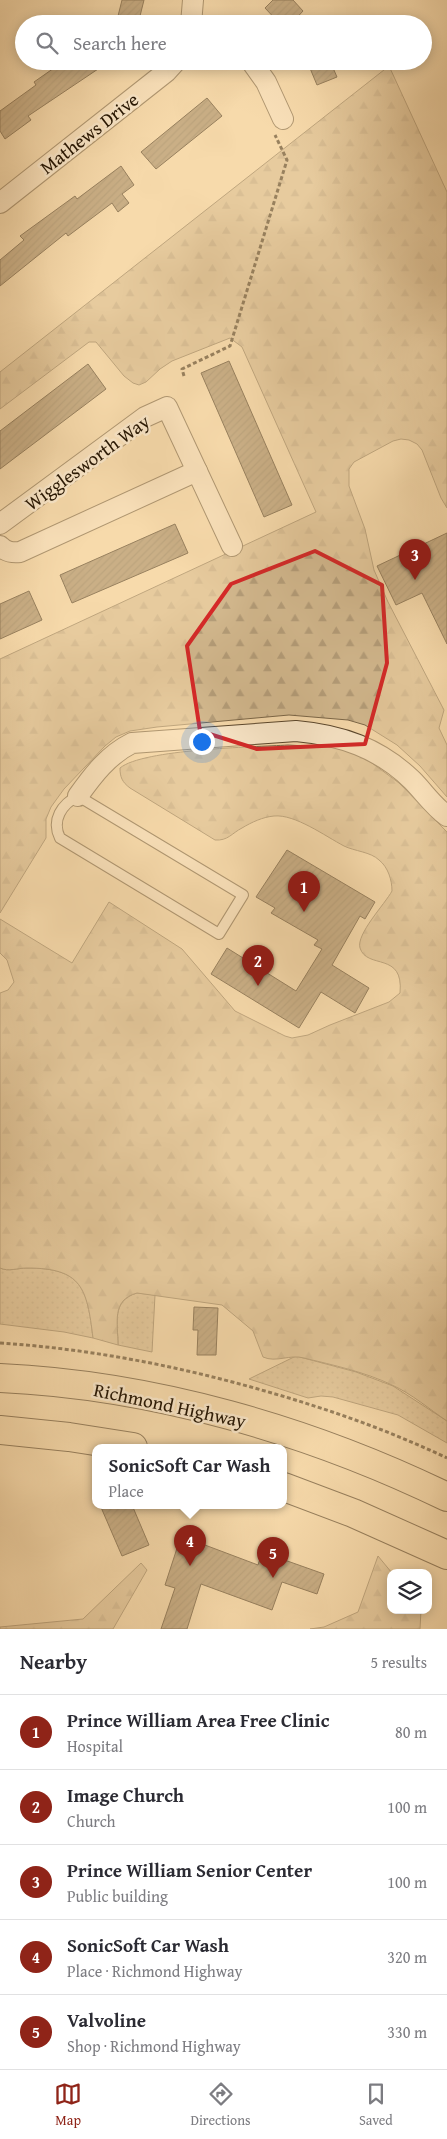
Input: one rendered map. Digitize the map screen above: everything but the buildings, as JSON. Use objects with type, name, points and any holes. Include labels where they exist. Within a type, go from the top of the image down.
[{"type":"main road","name":"Richmond Highway","points":[[0,1378],[113,1391],[167,1400],[217,1412],[284,1432],[366,1462],[447,1497]]},
{"type":"main road","points":[[0,1430],[114,1444]]},
{"type":"main road","points":[[287,1488],[354,1512],[447,1555]]},
{"type":"street","points":[[192,15],[193,0]]},
{"type":"street","name":"Mathews Drive","points":[[0,203],[168,70]]},
{"type":"street","points":[[257,70],[266,82],[277,123]]},
{"type":"street","name":"Wigglesworth Way","points":[[0,524],[145,417],[167,407],[232,546]]},
{"type":"street","name":"Wigglesworth Way","points":[[0,546],[12,553],[20,552],[197,471]]},
{"type":"street","points":[[78,796],[94,772],[122,748],[132,744],[296,731],[322,733],[371,750],[394,764],[447,816]]},
{"type":"lane","points":[[78,796],[243,895],[219,934],[60,838],[57,828],[58,816],[64,806],[78,796]]},
{"type":"path","points":[[184,376],[182,369],[230,346],[287,160],[277,123]]},
{"type":"path","points":[[0,1343],[100,1352],[190,1370],[317,1406],[378,1428],[447,1458]]},
{"type":"highlighted area","points":[[315,551],[382,585],[387,663],[365,744],[257,749],[200,731],[187,646],[231,584]]},
{"type":"green space","points":[[384,70],[391,70],[447,192],[447,508],[441,498],[422,450],[417,444],[409,440],[393,441],[354,462],[349,469],[349,486],[365,529],[374,570],[388,602],[444,710],[439,728],[447,745],[447,797],[420,766],[397,745],[365,725],[348,720],[289,715],[130,731],[116,737],[105,746],[64,789],[51,807],[46,819],[46,838],[0,913],[0,659],[316,512],[242,347],[230,338],[172,361],[146,382],[139,385],[124,376],[96,342],[89,342],[0,409],[0,372]]},
{"type":"green space","points":[[288,745],[341,748],[361,755],[399,783],[447,832],[447,1421],[407,1393],[371,1376],[299,1357],[268,1359],[263,1357],[253,1331],[222,1305],[137,1293],[129,1296],[123,1301],[118,1313],[118,1345],[93,1338],[88,1306],[84,1294],[78,1284],[70,1277],[60,1272],[45,1269],[27,1268],[10,1270],[0,1268],[0,993],[8,990],[14,982],[7,960],[0,953],[0,919],[72,963],[109,902],[182,949],[235,1011],[292,1038],[308,1035],[389,1002],[400,993],[400,980],[396,971],[391,966],[364,955],[360,948],[362,935],[392,891],[387,870],[376,857],[344,846],[300,822],[282,816],[262,819],[227,838],[215,840],[130,788],[123,781],[120,774],[120,768],[132,762],[174,753]]},
{"type":"green space","points":[[0,1268],[10,1270],[27,1268],[45,1269],[60,1272],[70,1277],[78,1284],[84,1294],[88,1306],[93,1338],[64,1332],[0,1324]]},
{"type":"green space","points":[[137,1293],[155,1295],[152,1352],[118,1345],[117,1321],[120,1307],[123,1301]]},
{"type":"green space","points":[[296,1356],[356,1372],[393,1386],[447,1421],[447,1443],[398,1415],[333,1397],[308,1398],[249,1379]]},
{"type":"green space","points":[[378,1556],[389,1569],[387,1569],[387,1614],[421,1614],[420,1629],[310,1629],[324,1627],[358,1612]]},
{"type":"green space","points":[[141,1563],[147,1570],[113,1629],[0,1629],[0,1627],[83,1619]]},
{"type":"place","name":"Prince William Senior Center","points":[[415,580]]},
{"type":"place","name":"Prince William Area Free Clinic","points":[[304,912]]},
{"type":"place","name":"Image Church","points":[[258,986]]},
{"type":"place","name":"SonicSoft Car Wash","points":[[190,1566]]},
{"type":"place","name":"Valvoline","points":[[273,1578]]}]
